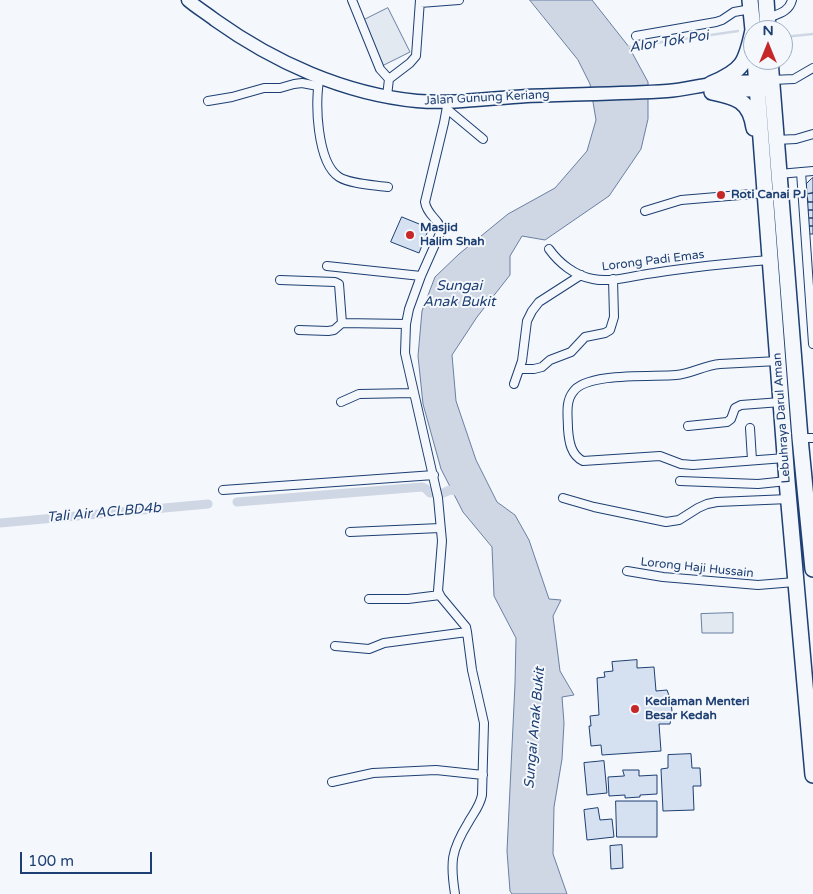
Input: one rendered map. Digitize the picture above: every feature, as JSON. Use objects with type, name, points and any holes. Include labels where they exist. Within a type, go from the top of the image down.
[{"type":"highway","points":[[760,20],[766,0]]},
{"type":"highway","points":[[751,5],[756,20]]},
{"type":"highway","points":[[712,88],[743,63]]},
{"type":"highway","name":"Lebuhraya Darul Aman","points":[[756,70],[788,500],[813,775]]},
{"type":"highway","name":"Lebuhraya Darul Aman","points":[[771,70],[779,174],[806,438],[813,559]]},
{"type":"highway","points":[[712,88],[739,99],[747,108],[752,116],[756,139],[762,153]]},
{"type":"main road","name":"Jalan Gunung Keriang","points":[[188,0],[266,52],[319,81],[417,101],[447,105],[570,94],[773,85]]},
{"type":"street","points":[[352,0],[380,69],[388,79],[387,96]]},
{"type":"street","points":[[388,79],[410,63],[416,56],[420,1],[459,0]]},
{"type":"street","points":[[770,20],[790,7],[792,0]]},
{"type":"street","points":[[636,36],[716,22],[751,5]]},
{"type":"street","points":[[773,85],[794,78],[813,68]]},
{"type":"street","points":[[208,102],[264,88],[280,88],[319,81],[318,119],[326,162],[339,177],[388,187]]},
{"type":"street","points":[[447,105],[483,140]]},
{"type":"street","points":[[447,105],[425,202],[427,211],[438,223],[441,231],[421,276],[406,324],[405,353],[438,498],[442,541],[438,587],[440,595],[466,627],[472,670],[484,723],[483,774],[480,801],[452,856],[454,894]]},
{"type":"street","points":[[776,140],[796,140],[813,134]]},
{"type":"street","points":[[779,174],[813,171]]},
{"type":"street","points":[[801,172],[810,272],[813,344]]},
{"type":"street","points":[[645,211],[681,200],[764,193]]},
{"type":"street","name":"Lorong Padi Emas","points":[[549,249],[555,257],[581,275],[593,279],[613,279],[655,272],[770,260]]},
{"type":"street","points":[[326,266],[421,276]]},
{"type":"street","points":[[514,384],[520,369],[524,332],[532,310],[539,302],[581,275]]},
{"type":"street","points":[[520,369],[542,367],[550,360],[571,352],[585,337],[605,333],[610,330],[614,317],[613,279]]},
{"type":"street","points":[[280,280],[335,282],[338,284],[342,323]]},
{"type":"street","points":[[299,330],[328,331],[334,330],[342,323],[406,324]]},
{"type":"street","points":[[778,362],[710,365],[681,375],[634,376],[596,380],[577,387],[570,396],[568,432],[572,451],[583,462],[660,456],[686,465],[785,458]]},
{"type":"street","points":[[341,402],[358,394],[413,393]]},
{"type":"street","points":[[688,426],[727,422],[731,419],[733,410],[741,405],[781,402]]},
{"type":"street","points":[[750,428],[752,460]]},
{"type":"street","points":[[223,490],[434,475]]},
{"type":"street","points":[[680,481],[758,484],[787,481]]},
{"type":"street","points":[[563,498],[594,507],[666,522],[680,520],[698,508],[717,502],[788,500]]},
{"type":"street","points":[[350,532],[440,528]]},
{"type":"street","name":"Lorong Haji Hussain","points":[[627,571],[663,578],[741,584],[758,585],[795,582]]},
{"type":"street","points":[[369,599],[408,599],[440,595]]},
{"type":"street","points":[[335,646],[372,649],[384,643],[467,632]]},
{"type":"street","points":[[332,782],[373,773],[436,770],[483,774]]},
{"type":"shaded area","points":[[388,8],[410,52],[380,67],[358,23]]},
{"type":"shaded area","points":[[733,613],[733,633],[702,633],[701,614]]},
{"type":"water","name":"Sungai Anak Bukit","points":[[530,0],[592,0],[629,47],[648,82],[648,119],[641,149],[609,196],[545,240],[522,236],[510,256],[510,275],[477,317],[452,355],[456,401],[476,460],[497,502],[515,515],[529,540],[549,599],[561,600],[553,616],[560,671],[574,695],[562,697],[564,723],[562,759],[554,807],[553,854],[567,894],[512,894],[510,891],[507,851],[516,638],[494,596],[492,547],[463,512],[441,469],[423,404],[418,356],[422,311],[435,277],[459,254],[508,214],[555,188],[587,151],[596,120],[590,84],[578,60]]},
{"type":"building","points":[[813,178],[813,193],[807,194],[806,184]]},
{"type":"building","points":[[813,193],[813,202],[808,202],[807,194]]},
{"type":"building","points":[[808,202],[813,202],[813,210],[808,210]]},
{"type":"building","points":[[808,210],[813,210],[813,218],[809,218]]},
{"type":"building","name":"Masjid Halim Shah","points":[[402,217],[429,228],[419,253],[391,242]]},
{"type":"building","points":[[809,218],[813,218],[813,226],[809,226]]},
{"type":"building","points":[[809,226],[813,226],[813,234],[810,234]]},
{"type":"building","name":"Kediaman Menteri Besar Kedah","points":[[637,660],[637,668],[654,667],[656,691],[667,690],[671,701],[670,724],[659,724],[661,751],[602,755],[601,745],[591,746],[589,726],[591,726],[590,716],[599,715],[597,678],[605,677],[604,672],[613,671],[612,662]]},
{"type":"building","name":"Kediaman Menteri Besar Kedah","points":[[691,754],[692,768],[700,768],[701,786],[693,786],[694,810],[663,811],[661,769],[668,768],[668,755]]},
{"type":"building","points":[[604,761],[607,793],[587,795],[584,763]]},
{"type":"building","points":[[623,770],[639,770],[639,776],[657,775],[657,794],[625,798],[625,795],[609,796],[608,777],[624,776]]},
{"type":"building","points":[[616,801],[657,801],[657,837],[617,837]]},
{"type":"building","points":[[598,808],[600,820],[612,819],[614,837],[587,840],[584,810]]},
{"type":"building","points":[[622,845],[623,868],[611,869],[610,846]]},
{"type":"waterway","name":"Alor Tok Poi","points":[[628,47],[738,31]]},
{"type":"waterway","name":"Alor Tok Poi","points":[[793,36],[813,34]]},
{"type":"waterway","name":"Tali Air ACLBD4b","points":[[237,502],[422,487],[430,493],[434,493]]},
{"type":"waterway","name":"Tali Air ACLBD4b","points":[[443,493],[450,490],[462,492]]},
{"type":"waterway","name":"Tali Air ACLBD4b","points":[[0,523],[208,504]]},
{"type":"place","name":"Roti Canai PJ","points":[[721,195]]},
{"type":"place","name":"Masjid Halim Shah","points":[[410,235]]},
{"type":"place","name":"Kediaman Menteri Besar Kedah","points":[[635,709]]}]
